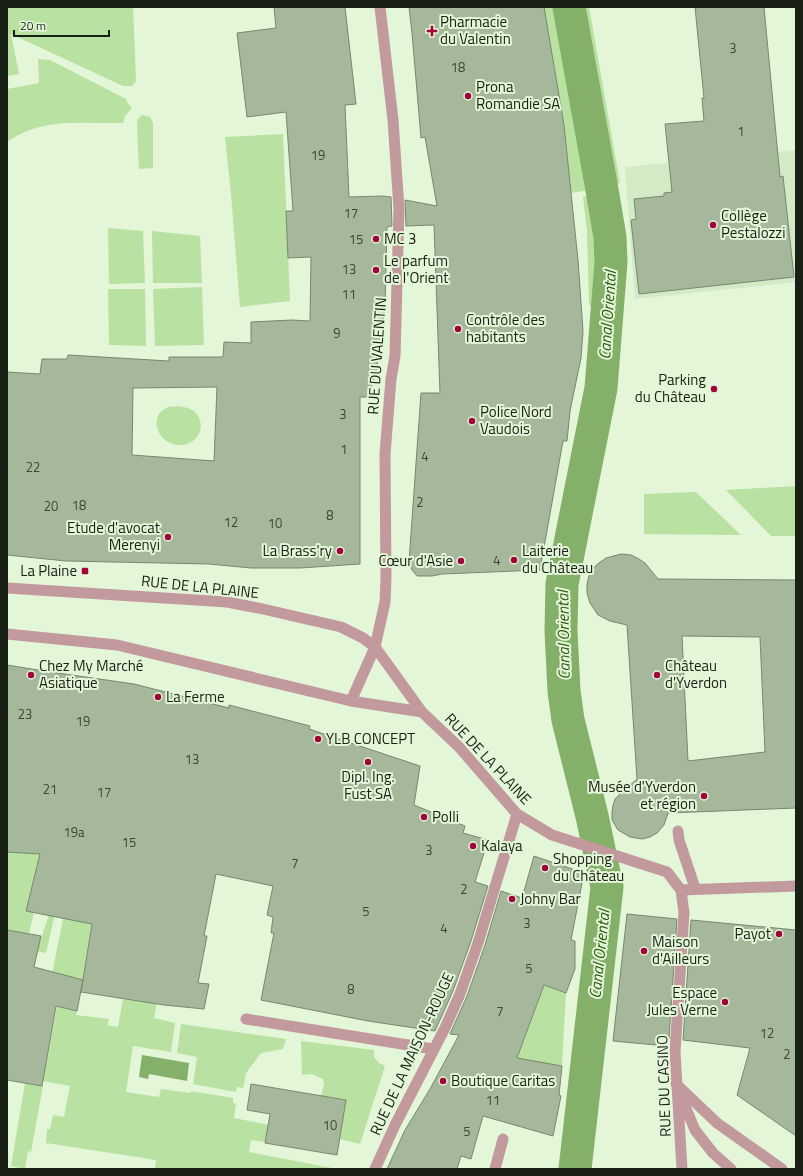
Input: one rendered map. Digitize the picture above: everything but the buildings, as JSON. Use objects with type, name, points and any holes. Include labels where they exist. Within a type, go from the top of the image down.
[{"type":"street","name":"RUE DU VALENTIN","points":[[351,701],[375,647],[385,602],[385,454],[391,379],[395,356],[399,209],[393,120],[380,7]]},
{"type":"street","name":"RUE DE LA PLAINE","points":[[7,588],[227,602],[340,627],[363,638],[375,647],[422,712],[459,747],[517,814],[552,835],[667,872],[681,890]]},
{"type":"street","name":"RUE DE LA PLAINE","points":[[7,634],[117,645],[351,701],[422,712]]},
{"type":"street","name":"RUE DE LA MAISON-ROUGE","points":[[376,1169],[395,1124],[445,1028],[460,994],[478,943],[517,814]]},
{"type":"street","points":[[678,831],[694,888]]},
{"type":"street","points":[[681,890],[694,888],[796,886]]},
{"type":"street","name":"RUE DU CASINO","points":[[681,890],[684,913],[675,1052],[682,1169]]},
{"type":"street","points":[[246,1019],[434,1049]]},
{"type":"street","points":[[676,1084],[695,1130],[714,1153],[731,1169]]},
{"type":"street","points":[[676,1084],[717,1123],[782,1169]]},
{"type":"street","points":[[495,1169],[503,1139]]},
{"type":"shaded area","points":[[7,7],[133,7],[136,81],[132,86],[123,86],[11,34],[19,74],[7,76]]},
{"type":"shaded area","points":[[544,7],[557,7],[590,190],[571,193],[565,133]]},
{"type":"shaded area","points":[[576,7],[589,7],[620,183],[608,186]]},
{"type":"shaded area","points":[[38,59],[50,60],[126,99],[132,108],[125,116],[123,123],[48,125],[20,134],[7,142],[7,89],[39,83]]},
{"type":"shaded area","points":[[142,115],[150,117],[153,123],[153,168],[139,169],[137,124],[138,119]]},
{"type":"shaded area","points":[[283,134],[290,301],[240,307],[225,137]]},
{"type":"shaded area","name":"Collège Pestalozzi","points":[[796,150],[796,282],[635,299],[625,167]]},
{"type":"shaded area","points":[[590,195],[600,256],[600,340],[592,332],[592,308],[589,304],[587,230],[583,197]]},
{"type":"shaded area","points":[[108,228],[143,231],[145,283],[109,284]]},
{"type":"shaded area","points":[[152,231],[200,236],[202,283],[153,283]]},
{"type":"shaded area","points":[[202,287],[204,345],[155,346],[153,289]]},
{"type":"shaded area","points":[[108,289],[145,289],[146,346],[109,345]]},
{"type":"shaded area","points":[[178,406],[194,411],[199,418],[201,426],[197,437],[192,442],[183,445],[173,444],[167,441],[158,431],[157,424],[157,418],[167,407]]},
{"type":"shaded area","points":[[796,486],[796,536],[771,536],[726,490]]},
{"type":"shaded area","points":[[696,492],[741,535],[644,534],[644,494]]},
{"type":"shaded area","points":[[13,823],[41,849],[26,911],[34,912],[29,934],[7,930],[7,856]]},
{"type":"shaded area","points":[[68,857],[46,953],[37,951]]},
{"type":"shaded area","points":[[72,874],[92,922],[80,995],[49,989]]},
{"type":"shaded area","points":[[544,985],[566,993],[562,1066],[516,1062]]},
{"type":"shaded area","points":[[123,999],[157,1003],[154,1018],[175,1023],[171,1052],[133,1046],[126,1092],[159,1097],[161,1089],[191,1093],[191,1091],[233,1098],[233,1103],[236,1104],[234,1118],[268,1125],[266,1142],[251,1140],[249,1152],[337,1169],[159,1169],[155,1168],[156,1160],[46,1143],[47,1129],[50,1129],[53,1115],[64,1117],[70,1086],[43,1081],[57,1006],[77,1011],[76,1015],[109,1019],[108,1025],[118,1027]]},
{"type":"shaded area","points":[[181,1024],[286,1039],[283,1049],[261,1053],[246,1073],[243,1088],[237,1087],[236,1092],[193,1084],[197,1057],[177,1053]]},
{"type":"shaded area","points":[[301,1041],[374,1050],[374,1057],[379,1063],[385,1066],[360,1144],[340,1139],[346,1100],[321,1097],[324,1083],[323,1079],[312,1074],[302,1075]]},
{"type":"shaded area","points":[[142,1055],[189,1063],[187,1081],[149,1074],[148,1079],[139,1077]]},
{"type":"shaded area","points":[[25,1083],[43,1086],[31,1152],[28,1151],[25,1169],[11,1166]]},
{"type":"waterway","name":"Canal Oriental","points":[[569,7],[610,237],[611,262],[601,388],[562,584],[561,631],[564,691],[568,720],[592,816],[607,887],[575,1169]]},
{"type":"place","name":"Pharmacie du Valentin","points":[[432,31]]},
{"type":"place","name":"Prona Romandie SA","points":[[468,96]]},
{"type":"place","name":"Collège Pestalozzi","points":[[713,225]]},
{"type":"place","name":"MC 3","points":[[376,239]]},
{"type":"place","name":"Le parfum de l'Orient","points":[[376,270]]},
{"type":"place","name":"Contrôle des habitants","points":[[458,329]]},
{"type":"place","name":"Parking du Château","points":[[714,389]]},
{"type":"place","name":"Police Nord Vaudois","points":[[472,421]]},
{"type":"place","name":"Etude d'avocat Merenyi","points":[[168,537]]},
{"type":"place","name":"La Brass'ry","points":[[340,551]]},
{"type":"place","name":"Laiterie du Château","points":[[514,560]]},
{"type":"place","name":"Cœur d'Asie","points":[[461,561]]},
{"type":"place","name":"La Plaine","points":[[85,571]]},
{"type":"place","name":"Chez My Marché Asiatique","points":[[31,675]]},
{"type":"place","name":"Château d'Yverdon","points":[[657,675]]},
{"type":"place","name":"La Ferme","points":[[158,697]]},
{"type":"place","name":"YLB CONCEPT","points":[[318,739]]},
{"type":"place","name":"Dipl. Ing. Fust SA","points":[[368,762]]},
{"type":"place","name":"Musée d'Yverdon et région","points":[[704,796]]},
{"type":"place","name":"Polli","points":[[424,817]]},
{"type":"place","name":"Kalaya","points":[[473,846]]},
{"type":"place","name":"Shopping du Château","points":[[545,868]]},
{"type":"place","name":"Johny Bar","points":[[512,899]]},
{"type":"place","name":"Payot","points":[[779,934]]},
{"type":"place","name":"Maison d'Ailleurs","points":[[644,951]]},
{"type":"place","name":"Espace Jules Verne","points":[[725,1002]]},
{"type":"place","name":"Boutique Caritas","points":[[443,1081]]}]
